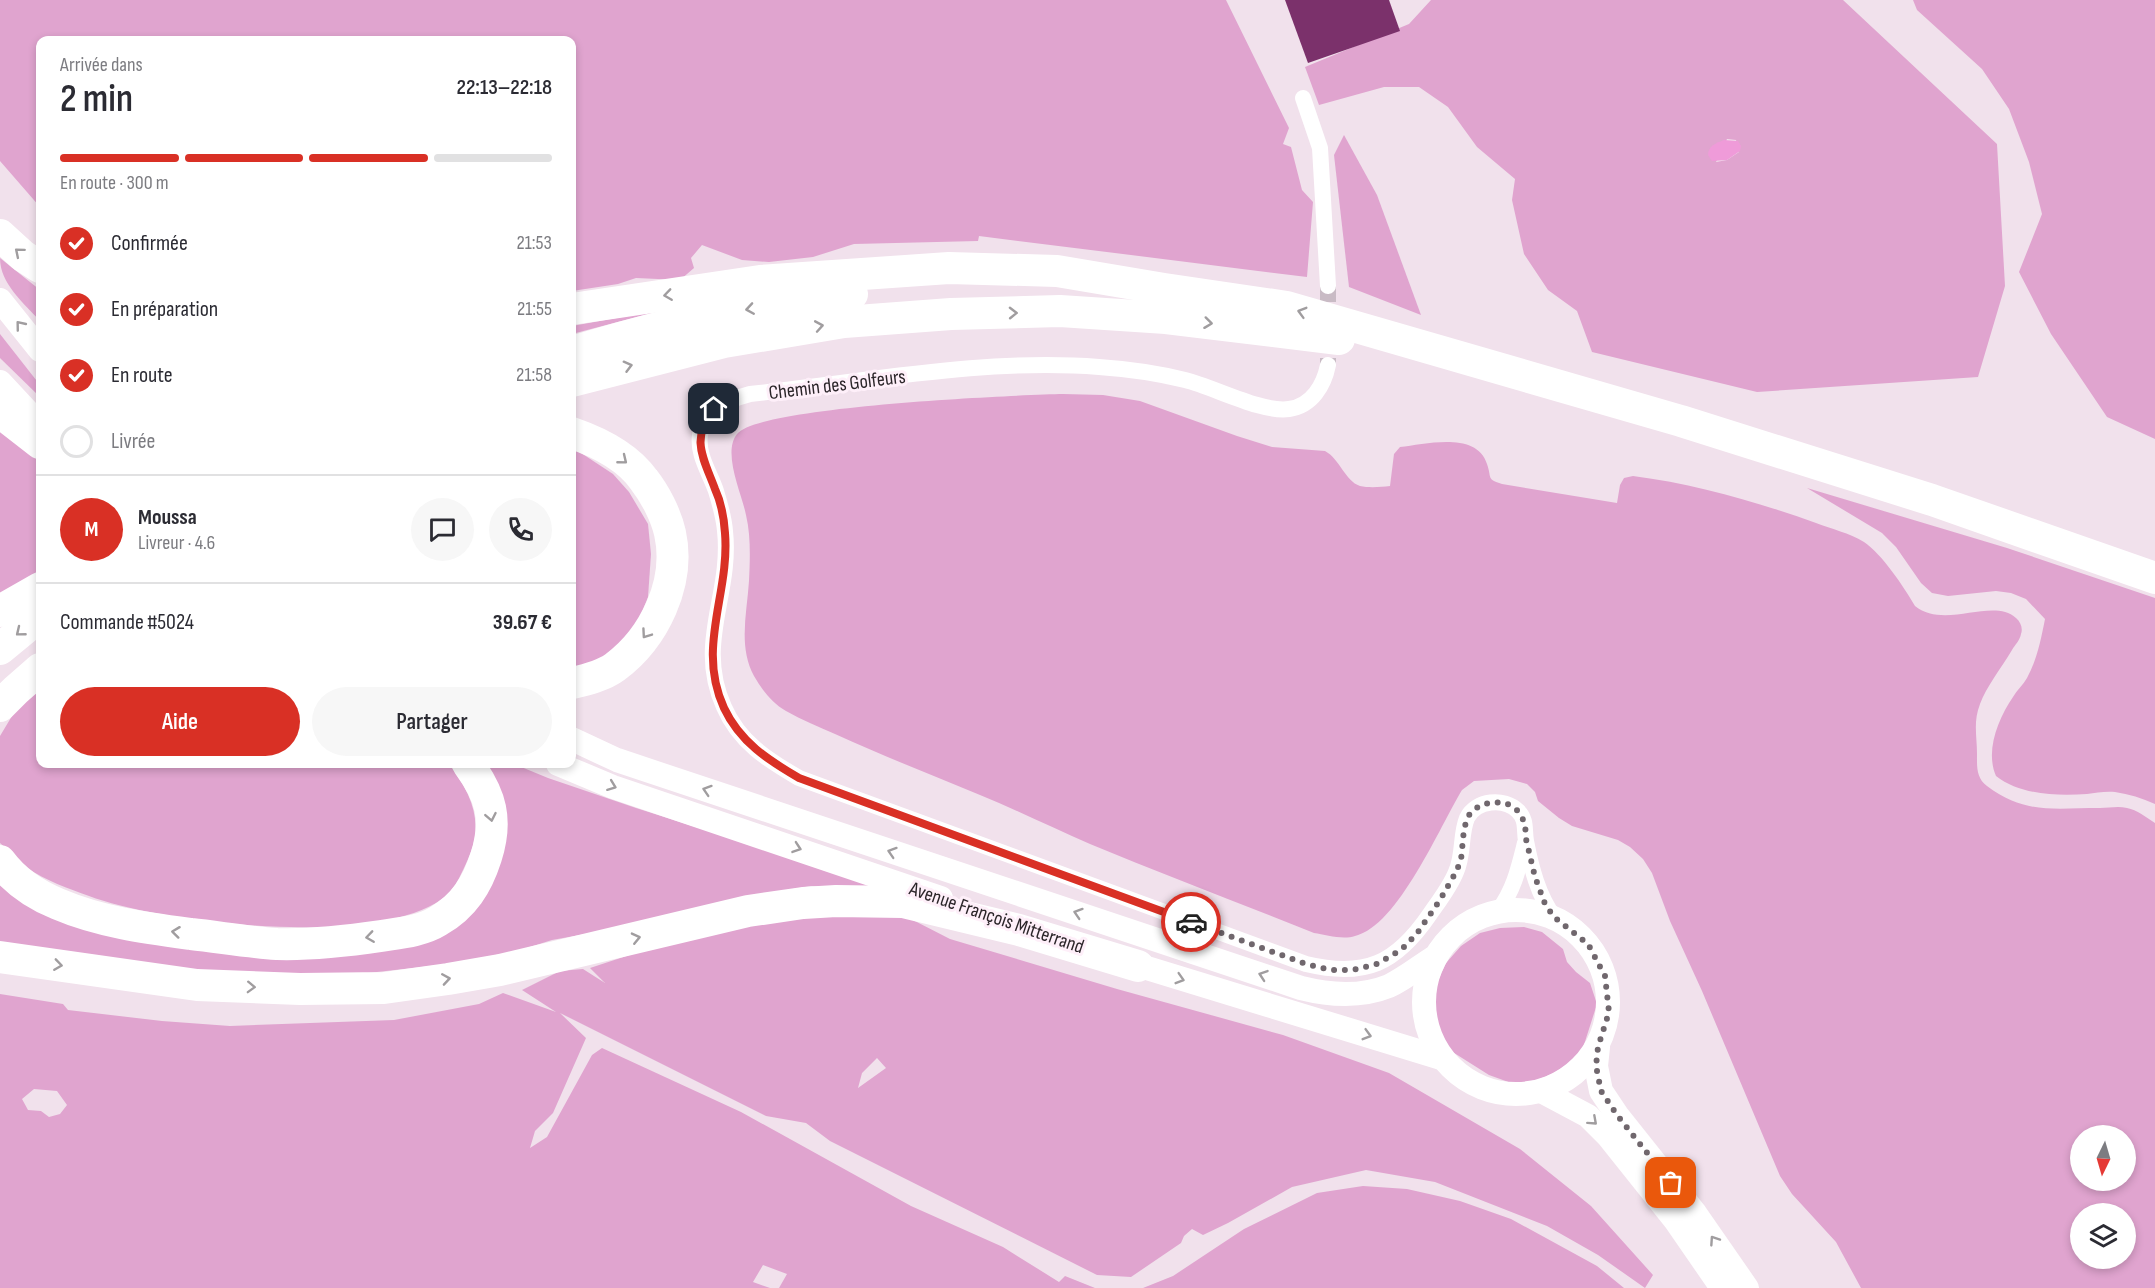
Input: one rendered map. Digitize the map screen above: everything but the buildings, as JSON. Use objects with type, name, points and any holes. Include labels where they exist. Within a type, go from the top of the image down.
[{"type":"highway","points":[[0,235],[36,264]]},
{"type":"highway","points":[[576,308],[760,281],[949,268],[1057,271],[1164,290],[1287,307],[1681,421],[1932,500],[2155,578]]},
{"type":"highway","points":[[576,351],[622,336],[730,312],[841,295],[964,285],[1056,284],[1164,290]]},
{"type":"highway","points":[[576,380],[724,342],[843,322],[951,314],[1060,311],[1166,318],[1439,352]]},
{"type":"highway","points":[[0,412],[36,440]]},
{"type":"highway","points":[[576,434],[600,443],[643,478],[656,498],[670,533],[672,562],[667,593],[654,622],[637,647],[613,669],[576,682]]},
{"type":"highway","points":[[0,611],[36,590]]},
{"type":"highway","points":[[0,649],[36,619]]},
{"type":"highway","points":[[0,682],[36,655]]},
{"type":"highway","points":[[0,706],[36,672]]},
{"type":"highway","points":[[0,861],[22,884],[56,903],[87,915],[140,927],[277,944],[343,941],[411,932],[437,922],[464,902],[478,880],[493,828],[481,781],[471,768]]},
{"type":"highway","points":[[0,957],[197,985],[300,989],[384,988],[500,970],[748,911],[803,903],[837,901],[903,902],[1019,930],[1138,966]]},
{"type":"main road","points":[[0,300],[36,345]]},
{"type":"main road","points":[[0,382],[36,421]]},
{"type":"main road","name":"Avenue François Mitterrand","points":[[576,741],[628,764],[1310,990],[1362,994],[1390,986],[1433,958]]},
{"type":"main road","name":"Avenue François Mitterrand","points":[[568,768],[613,787],[1138,966],[1418,1050],[1440,1059]]},
{"type":"main road","points":[[1598,1047],[1575,1075],[1543,1092],[1506,1095],[1471,1085],[1440,1059],[1426,1029],[1422,993],[1433,958],[1456,930],[1489,913],[1498,911],[1525,910],[1554,917],[1588,944],[1605,976],[1609,1012],[1598,1047],[1596,1066],[1601,1091],[1617,1115],[1695,1213],[1747,1288]]},
{"type":"main road","points":[[1543,1092],[1588,1116],[1608,1136],[1675,1220],[1722,1288]]},
{"type":"street","points":[[1303,98],[1320,148],[1328,286]]},
{"type":"street","name":"Chemin des Golfeurs","points":[[1328,365],[1325,379],[1318,391],[1306,403],[1290,410],[1272,409],[1185,380],[1143,371],[1043,366],[983,368],[750,394],[730,400],[714,409],[704,421],[700,435],[701,451],[716,490],[725,531],[724,580],[713,627],[712,653],[715,681],[724,708],[740,734],[763,757],[799,778],[1306,964],[1331,970],[1353,970],[1377,964],[1401,950],[1418,932],[1456,872],[1461,860],[1464,829],[1468,816],[1479,806],[1492,802],[1506,803],[1518,811],[1525,823],[1526,839],[1535,877],[1545,904],[1554,917]]},
{"type":"street","name":"Chemin des Golfeurs","points":[[1498,911],[1507,900],[1517,877],[1526,839]]},
{"type":"shaded area","points":[[0,0],[1226,0],[1289,128],[1283,144],[1291,147],[1302,190],[1313,202],[1307,277],[979,236],[978,241],[854,244],[813,257],[769,262],[742,260],[702,245],[691,258],[694,268],[680,280],[636,278],[618,284],[576,290],[576,36],[36,36],[36,202],[0,161]]},
{"type":"shaded area","points":[[1431,0],[1843,0],[1997,144],[2005,286],[1978,377],[1757,392],[1592,352],[1577,311],[1548,290],[1524,254],[1512,200],[1515,179],[1477,147],[1448,107],[1419,87],[1384,87],[1319,105],[1305,67],[1409,24]],"holes":[[[1727,139],[1736,140],[1739,152],[1727,160],[1716,162]]]},
{"type":"shaded area","points":[[1913,0],[2155,0],[2155,439],[2107,417],[2051,334],[2019,272],[2042,214],[2029,162],[2009,109],[1982,69],[1917,10]]},
{"type":"shaded area","points":[[1344,135],[1377,195],[1421,315],[1349,287],[1334,155]]},
{"type":"shaded area","points":[[1724,140],[1738,141],[1741,146],[1740,151],[1727,160],[1712,161],[1708,155],[1709,149]]},
{"type":"shaded area","points":[[0,258],[36,287],[36,317],[8,285]]},
{"type":"shaded area","points":[[667,309],[576,333],[576,325]]},
{"type":"shaded area","points":[[0,334],[36,380],[36,393],[0,358]]},
{"type":"shaded area","points":[[1063,394],[1103,395],[1140,401],[1272,447],[1325,451],[1335,459],[1350,480],[1364,487],[1390,486],[1394,454],[1400,447],[1436,442],[1462,443],[1473,447],[1487,464],[1490,477],[1502,484],[1617,503],[1620,485],[1624,478],[1633,476],[1657,479],[1749,501],[1794,515],[1864,542],[1885,563],[1915,606],[1927,613],[1954,615],[1994,611],[2006,612],[2016,618],[2022,628],[2020,638],[1986,691],[1978,711],[1977,763],[1983,783],[2001,795],[2028,806],[2055,809],[2124,807],[2138,812],[2155,823],[2155,1288],[1861,1288],[1836,1242],[1792,1194],[1780,1176],[1670,921],[1652,873],[1643,859],[1618,840],[1572,826],[1559,818],[1538,801],[1535,792],[1527,784],[1509,779],[1474,781],[1462,790],[1416,873],[1387,914],[1371,928],[1355,936],[1340,937],[1314,933],[1146,867],[889,758],[781,708],[764,691],[754,676],[746,653],[745,629],[750,556],[748,523],[732,462],[733,442],[737,434],[755,424],[790,416],[837,409],[945,400]]},
{"type":"shaded area","points":[[0,422],[36,450],[36,573],[0,601]]},
{"type":"shaded area","points":[[576,450],[613,474],[629,492],[648,524],[651,554],[648,597],[634,632],[606,660],[576,671]]},
{"type":"shaded area","points":[[1807,488],[2007,548],[2155,598],[2155,804],[2135,796],[2115,792],[2075,795],[2027,791],[1996,776],[1992,756],[1998,725],[2030,671],[2045,619],[2026,599],[2011,593],[1996,591],[1948,596],[1932,593],[1921,583],[1896,547],[1882,533]]},
{"type":"shaded area","points":[[36,688],[36,768],[452,768],[464,786],[473,809],[475,833],[473,846],[456,883],[447,895],[417,912],[375,922],[326,927],[272,927],[168,915],[89,896],[27,868],[0,843],[0,736],[21,701]]},
{"type":"shaded area","points":[[486,768],[524,768],[636,808],[894,890],[811,886],[737,898],[608,930],[552,940],[514,952],[440,965],[359,974],[219,973],[0,943],[0,883],[272,952],[468,914]]},
{"type":"shaded area","points":[[856,914],[907,917],[950,939],[1283,1035],[1389,1073],[1520,1149],[1591,1206],[1653,1275],[1645,1288],[1598,1255],[1547,1226],[1435,1182],[1366,1170],[1292,1187],[1203,1235],[1192,1229],[1184,1236],[1181,1243],[1131,1277],[1097,1275],[830,1141],[806,1123],[766,1116],[560,1013],[586,1038],[553,1113],[535,1131],[530,1148],[547,1137],[592,1055],[602,1048],[741,1112],[911,1206],[1003,1247],[1059,1282],[1065,1276],[1095,1288],[779,1288],[787,1274],[763,1265],[753,1282],[770,1288],[0,1288],[0,994],[63,1004],[68,1010],[230,1026],[394,1020],[479,1004],[503,993],[556,1012],[522,990],[560,971],[583,969],[605,983],[590,968],[657,946],[774,918]],"holes":[[[877,1058],[886,1068],[858,1088],[862,1073]],[[34,1089],[57,1091],[67,1105],[60,1114],[49,1117],[41,1111],[28,1110],[22,1099]]]},
{"type":"shaded area","points":[[1524,927],[1542,932],[1563,949],[1567,962],[1590,983],[1597,1004],[1582,1051],[1571,1062],[1537,1080],[1514,1084],[1489,1075],[1451,1051],[1440,1036],[1434,1005],[1437,983],[1446,963],[1461,946],[1480,933],[1500,928]]},
{"type":"shaded area","points":[[1363,1186],[1407,1189],[1460,1201],[1511,1219],[1597,1266],[1624,1288],[1143,1288],[1173,1276],[1244,1229],[1317,1193]]},
{"type":"tunnel","points":[[1328,286],[1328,365]]},
{"type":"way so far","points":[[1191,922],[1306,964],[1331,970],[1353,970],[1377,964],[1401,950],[1410,941],[1440,900],[1461,860],[1464,829],[1468,816],[1479,806],[1492,802],[1506,803],[1518,811],[1525,823],[1526,839],[1535,877],[1545,904],[1554,917],[1588,944],[1605,976],[1609,1012],[1598,1047],[1596,1066],[1601,1091],[1671,1183]]},
{"type":"route","points":[[714,409],[704,421],[700,435],[701,451],[716,490],[725,531],[724,580],[713,627],[712,653],[715,681],[724,708],[740,734],[763,757],[799,778],[1191,922]]}]
